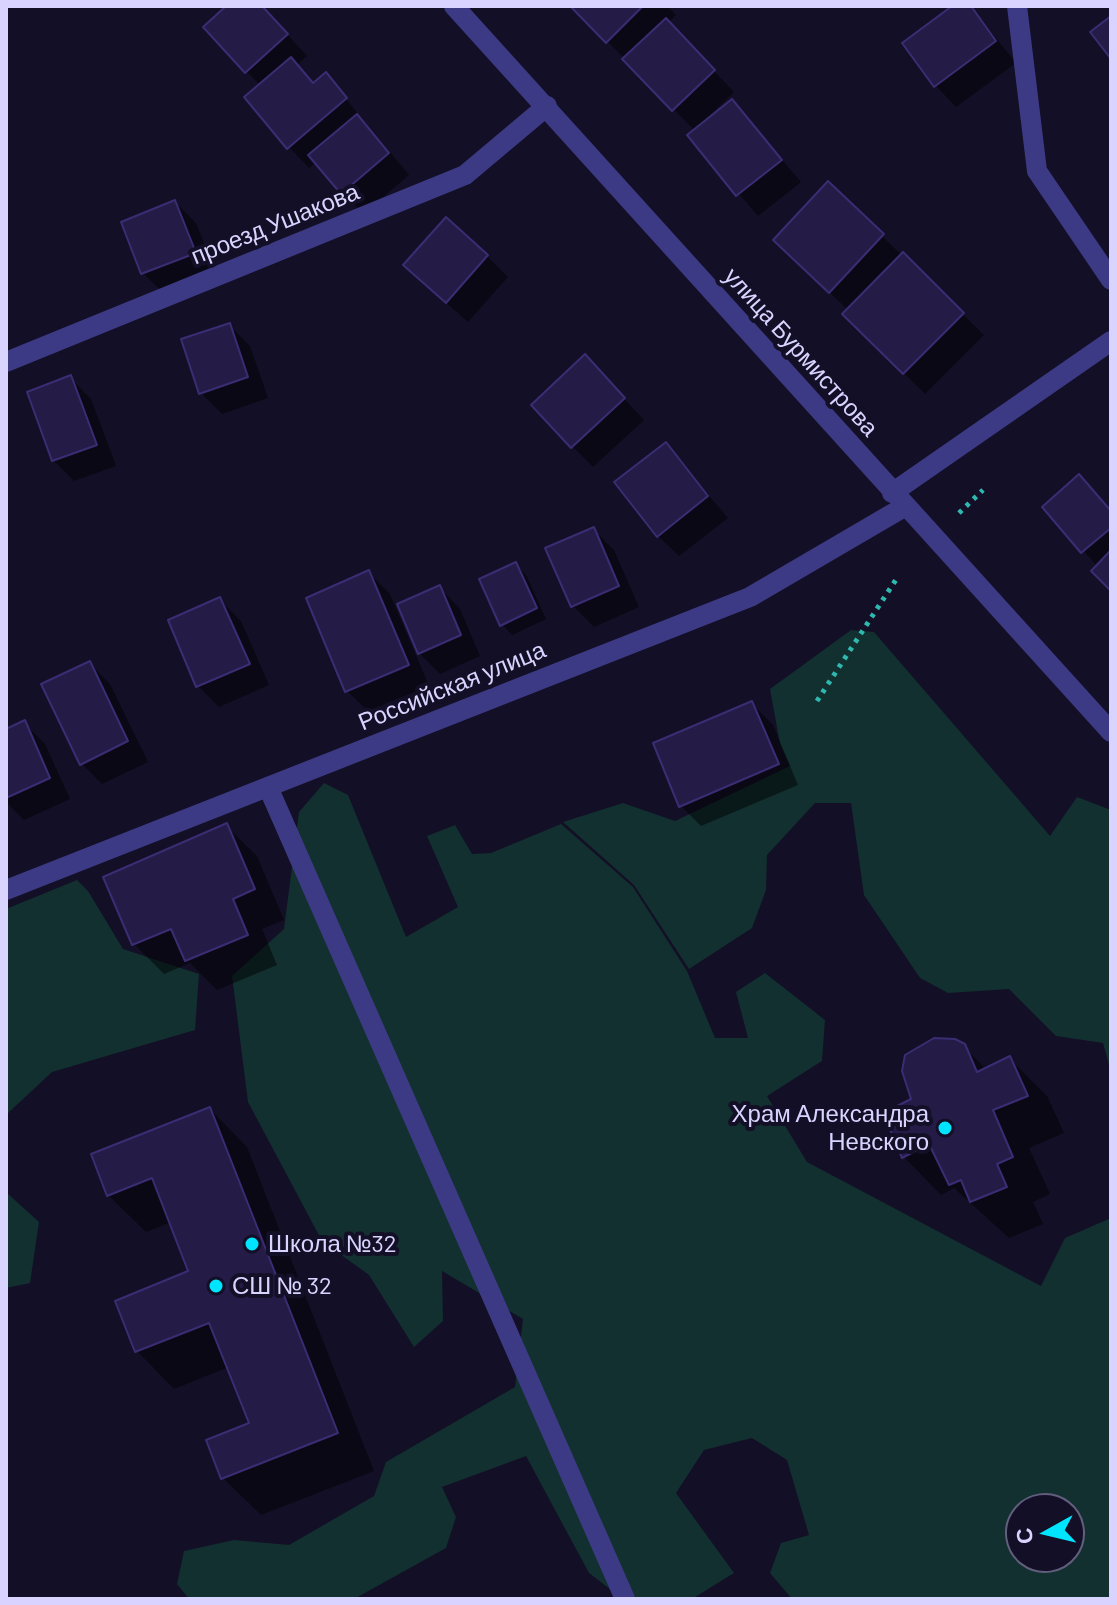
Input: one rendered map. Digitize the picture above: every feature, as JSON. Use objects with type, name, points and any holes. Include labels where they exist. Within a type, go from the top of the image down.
[{"type":"street","name":"улица Бурмистрова","points":[[454,6],[1111,732]]},
{"type":"street","points":[[1017,6],[1037,171],[1111,280]]},
{"type":"street","name":"проезд Ушакова","points":[[6,362],[465,175],[547,106]]},
{"type":"street","name":"Российская улица","points":[[6,890],[750,597],[898,500],[1111,341]]},
{"type":"street","points":[[268,787],[625,1599]]},
{"type":"path","points":[[956,516],[983,490]]},
{"type":"path","points":[[817,701],[897,578]]},
{"type":"green space","points":[[851,630],[874,632],[1050,836],[1077,797],[1111,810],[1111,1072],[1103,1043],[1056,1036],[1009,989],[948,993],[920,978],[864,895],[851,803],[815,803],[767,855],[766,890],[752,928],[689,969],[634,885],[563,822],[623,803],[675,821],[790,766],[780,744],[770,689]]},
{"type":"green space","points":[[324,783],[348,795],[406,937],[458,907],[427,836],[455,825],[472,854],[491,853],[561,824],[633,887],[687,971],[715,1038],[748,1038],[736,992],[765,973],[825,1020],[822,1061],[767,1096],[807,1162],[1041,1286],[1065,1238],[1111,1218],[1111,1599],[792,1599],[770,1573],[781,1543],[809,1535],[787,1460],[752,1438],[704,1450],[676,1493],[734,1573],[692,1599],[623,1599],[589,1573],[526,1456],[442,1487],[456,1517],[446,1548],[354,1599],[189,1599],[177,1584],[184,1551],[234,1540],[289,1545],[374,1496],[386,1462],[515,1387],[523,1319],[442,1271],[443,1321],[414,1347],[369,1275],[322,1241],[248,1102],[232,976],[284,929],[299,812]]},
{"type":"green space","points":[[77,880],[88,891],[123,949],[199,974],[195,1030],[52,1072],[7,1114],[6,1120],[6,909]]},
{"type":"green space","points":[[6,1192],[39,1222],[30,1283],[6,1288]]},
{"type":"building","points":[[226,6],[262,6],[288,34],[245,73],[203,27]]},
{"type":"building","points":[[570,6],[643,6],[606,43]]},
{"type":"building","points":[[952,6],[971,6],[996,41],[934,87],[902,43]]},
{"type":"building","points":[[1111,16],[1111,59],[1090,32]]},
{"type":"building","points":[[666,18],[715,70],[672,111],[622,59]]},
{"type":"building","points":[[291,57],[313,83],[326,72],[347,98],[287,149],[244,97]]},
{"type":"building","points":[[732,99],[782,160],[736,196],[687,135]]},
{"type":"building","points":[[357,114],[389,153],[341,194],[308,155]]},
{"type":"building","points":[[828,181],[884,234],[829,293],[773,240]]},
{"type":"building","points":[[175,200],[196,253],[141,274],[121,222]]},
{"type":"building","points":[[446,217],[488,255],[446,303],[403,265]]},
{"type":"building","points":[[903,252],[964,313],[903,374],[842,314]]},
{"type":"building","points":[[230,323],[248,377],[199,394],[181,339]]},
{"type":"building","points":[[585,354],[625,398],[571,448],[531,405]]},
{"type":"building","points":[[71,375],[97,445],[52,461],[27,392]]},
{"type":"building","points":[[666,442],[708,496],[657,537],[614,482]]},
{"type":"building","points":[[1079,474],[1111,511],[1111,528],[1081,553],[1042,507]]},
{"type":"building","points":[[594,527],[619,586],[571,607],[545,548]]},
{"type":"building","points":[[1111,550],[1111,591],[1091,571]]},
{"type":"building","points":[[516,562],[537,608],[500,626],[479,579]]},
{"type":"building","points":[[369,570],[409,665],[345,692],[306,598]]},
{"type":"building","points":[[440,585],[461,635],[418,654],[397,604]]},
{"type":"building","points":[[220,597],[250,664],[196,687],[168,620]]},
{"type":"building","points":[[90,661],[128,741],[80,765],[41,684]]},
{"type":"building","points":[[752,701],[779,764],[679,807],[653,743]]},
{"type":"building","points":[[25,720],[50,778],[6,798],[6,729]]},
{"type":"building","points":[[227,823],[255,889],[233,899],[248,935],[185,961],[171,929],[132,945],[103,877]]},
{"type":"building","name":"Храм Александра Невского","points":[[934,1038],[955,1039],[965,1044],[977,1072],[1010,1056],[1028,1096],[993,1110],[1013,1157],[997,1164],[1007,1187],[970,1202],[961,1180],[949,1185],[929,1144],[902,1158],[883,1113],[911,1099],[902,1071],[905,1055]]},
{"type":"building","name":"СШ № 32","points":[[210,1107],[338,1433],[221,1479],[206,1440],[249,1423],[209,1323],[135,1352],[115,1301],[188,1271],[152,1178],[107,1196],[91,1154]]},
{"type":"place","name":"Храм Александра Невского","points":[[945,1128]]},
{"type":"place","name":"Школа №32","points":[[252,1244]]},
{"type":"place","name":"СШ № 32","points":[[216,1286]]}]
